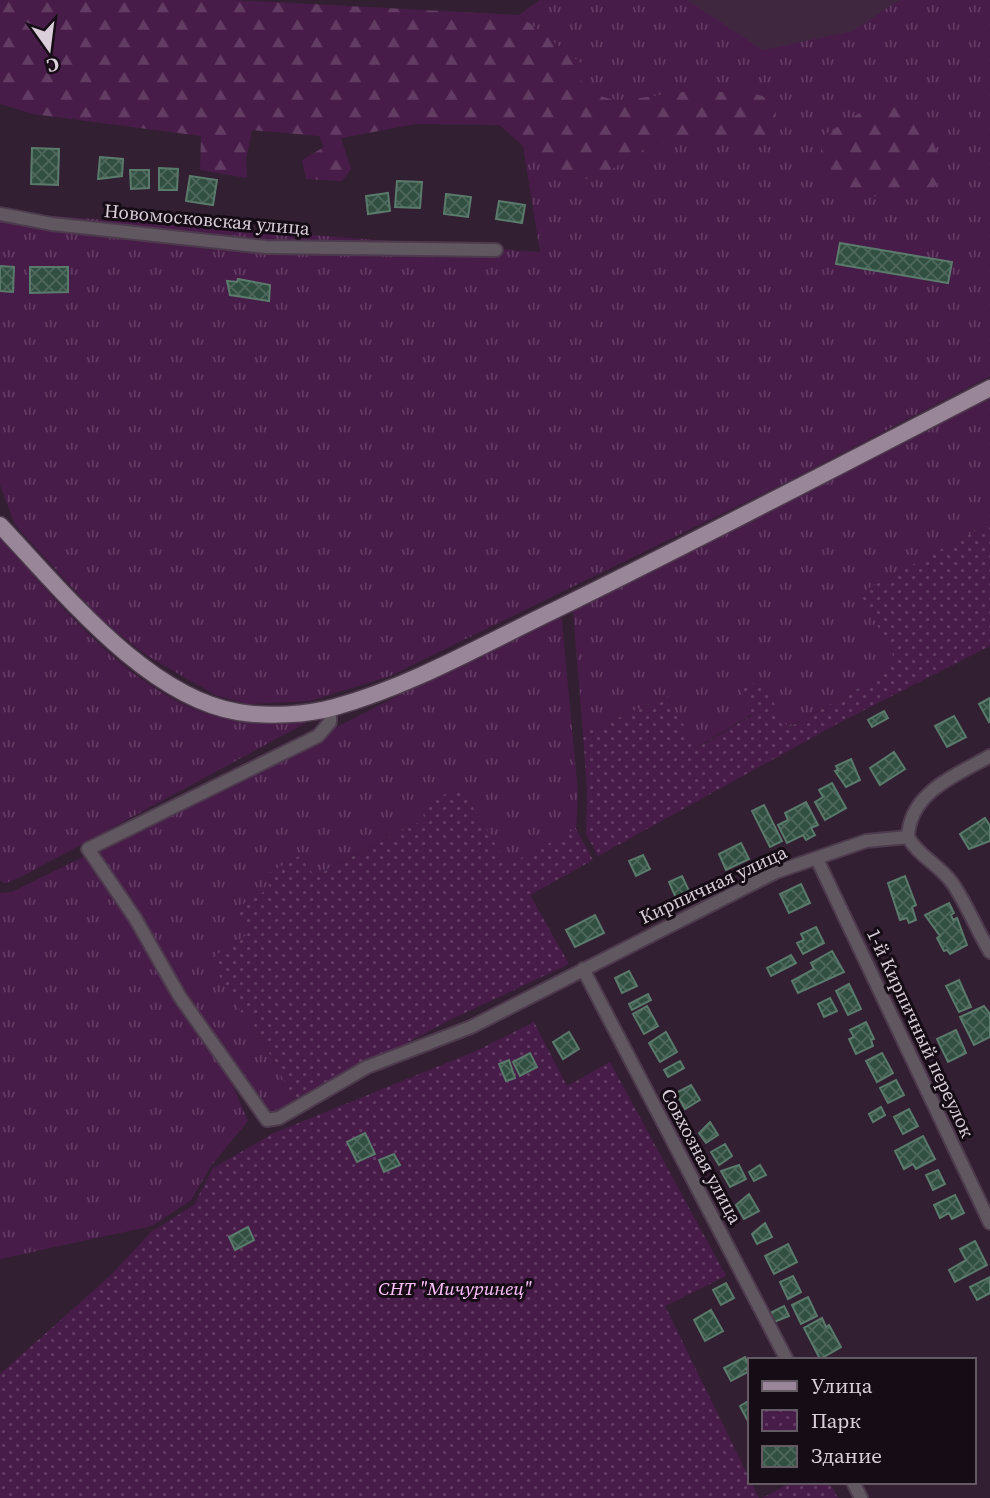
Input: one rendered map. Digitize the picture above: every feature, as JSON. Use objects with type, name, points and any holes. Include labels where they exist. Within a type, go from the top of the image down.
[{"type":"main road","points":[[0,525],[98,629],[177,687],[205,702],[239,712],[299,713],[330,709],[414,678],[527,624],[990,388]]},
{"type":"street","name":"Новомосковская улица","points":[[0,214],[51,223],[265,247],[496,250]]},
{"type":"street","name":"Кирпичная улица","points":[[330,709],[330,722],[318,736],[88,849],[135,918],[180,997],[263,1119],[270,1121],[368,1066],[471,1027],[776,872],[866,841],[908,837]]},
{"type":"street","points":[[990,756],[934,788],[915,808],[909,822],[908,837],[913,846],[936,863],[953,884],[990,952]]},
{"type":"street","name":"1-й Кирпичный переулок","points":[[817,859],[989,1217]]},
{"type":"street","name":"Совхозная улица","points":[[583,969],[786,1358]]},
{"type":"shaded area","points":[[676,0],[908,0],[858,36],[761,56]]},
{"type":"green space","points":[[0,0],[233,0],[519,15],[582,64],[581,91],[619,101],[689,91],[753,93],[773,100],[776,114],[770,137],[654,143],[592,181],[544,164],[499,125],[416,124],[341,138],[351,169],[342,181],[306,179],[302,160],[324,147],[319,136],[252,130],[246,160],[247,178],[200,170],[201,136],[33,114],[0,104]]},
{"type":"green space","points":[[540,0],[687,0],[763,50],[853,31],[899,0],[990,0],[990,376],[785,483],[390,676],[310,701],[247,704],[215,695],[146,655],[103,621],[15,525],[0,485],[0,212],[540,252],[523,146],[545,164],[592,181],[654,143],[769,137],[689,91],[619,101],[581,91],[582,64],[519,15]]},
{"type":"green space","points":[[880,100],[895,104],[917,117],[930,136],[944,176],[931,191],[845,199],[821,175],[821,137]]},
{"type":"green space","points":[[990,395],[990,523],[861,593],[893,655],[884,674],[787,728],[761,680],[752,714],[696,748],[667,696],[583,734],[573,611]]},
{"type":"green space","points":[[990,523],[990,646],[837,724],[598,856],[586,834],[587,791],[583,734],[667,696],[697,748],[752,715],[741,689],[761,680],[788,728],[884,674],[893,655],[860,593]]},
{"type":"green space","points":[[0,538],[51,595],[111,654],[143,680],[177,701],[213,716],[250,722],[315,718],[23,876],[6,883],[0,881]]},
{"type":"green space","points":[[561,612],[578,792],[576,829],[508,866],[460,786],[425,819],[314,876],[299,856],[265,876],[271,888],[249,934],[210,959],[245,1018],[249,1016],[296,1102],[271,1114],[263,1114],[95,851]]},
{"type":"green space","points":[[460,786],[508,865],[576,829],[593,860],[530,895],[569,964],[450,1020],[296,1102],[249,1016],[245,1018],[209,959],[248,934],[233,910],[270,888],[264,876],[299,856],[315,876],[425,819],[421,808]]},
{"type":"green space","points":[[87,855],[132,921],[174,997],[229,1077],[248,1121],[211,1166],[191,1200],[152,1226],[0,1259],[0,893],[12,892]]},
{"type":"green space","name":"СНТ \"Мичуринец\"","points":[[534,1022],[567,1086],[610,1062],[726,1276],[665,1306],[748,1476],[748,1484],[752,1484],[759,1498],[0,1498],[0,1374],[111,1275],[151,1232],[194,1205],[213,1168],[274,1133],[476,1051]]},
{"type":"green space","points":[[788,1484],[830,1484],[838,1498],[762,1498]]},
{"type":"building","points":[[32,148],[59,149],[58,185],[31,184]]},
{"type":"building","points":[[100,157],[123,159],[122,176],[98,179]]},
{"type":"building","points":[[159,168],[178,169],[177,190],[159,190]]},
{"type":"building","points":[[130,170],[149,170],[149,188],[131,189]]},
{"type":"building","points":[[190,176],[217,180],[213,205],[186,201]]},
{"type":"building","points":[[397,181],[422,182],[420,208],[395,207]]},
{"type":"building","points":[[388,193],[390,211],[368,214],[366,196]]},
{"type":"building","points":[[446,194],[471,197],[468,217],[444,214]]},
{"type":"building","points":[[499,201],[525,205],[522,223],[496,219]]},
{"type":"building","points":[[840,243],[952,262],[948,283],[836,264]]},
{"type":"building","points":[[0,266],[14,267],[13,292],[0,291]]},
{"type":"building","points":[[30,267],[68,267],[68,292],[30,293]]},
{"type":"building","points":[[238,279],[270,285],[269,301],[230,295],[227,281],[237,282]]},
{"type":"building","points":[[990,698],[990,721],[989,722],[979,704]]},
{"type":"building","points":[[884,711],[888,718],[872,727],[868,720]]},
{"type":"building","points":[[954,716],[966,737],[947,747],[935,726]]},
{"type":"building","points":[[894,752],[905,769],[880,785],[870,768]]},
{"type":"building","points":[[851,759],[860,780],[846,787],[835,771],[838,770],[836,766]]},
{"type":"building","points":[[832,783],[846,808],[825,820],[815,802],[823,797],[819,790]]},
{"type":"building","points":[[806,802],[818,825],[811,828],[815,835],[806,840],[803,835],[787,843],[778,825],[788,820],[785,813]]},
{"type":"building","points":[[764,805],[782,841],[770,847],[752,811]]},
{"type":"building","points":[[985,818],[990,826],[990,841],[969,849],[960,834]]},
{"type":"building","points":[[741,843],[749,859],[726,870],[719,854]]},
{"type":"building","points":[[643,855],[650,869],[636,876],[629,861]]},
{"type":"building","points":[[682,876],[689,891],[676,898],[669,882]]},
{"type":"building","points":[[905,876],[916,905],[912,907],[916,920],[909,923],[907,918],[900,920],[888,883]]},
{"type":"building","points":[[801,884],[810,903],[789,913],[780,894]]},
{"type":"building","points":[[949,903],[954,913],[951,915],[953,920],[957,918],[967,945],[950,954],[947,950],[944,951],[937,938],[940,936],[925,915]]},
{"type":"building","points":[[595,915],[604,933],[575,947],[566,930]]},
{"type":"building","points":[[816,927],[824,943],[803,954],[797,943],[804,940],[801,934]]},
{"type":"building","points":[[832,951],[844,972],[798,993],[792,981],[814,969],[811,963]]},
{"type":"building","points":[[791,955],[796,963],[771,976],[767,968]]},
{"type":"building","points":[[629,971],[637,986],[622,993],[615,978]]},
{"type":"building","points":[[959,980],[971,1007],[959,1012],[946,986]]},
{"type":"building","points":[[849,984],[861,1009],[848,1015],[836,991]]},
{"type":"building","points":[[648,994],[651,1000],[632,1010],[629,1004]]},
{"type":"building","points":[[830,998],[837,1011],[824,1017],[818,1004]]},
{"type":"building","points":[[647,1006],[658,1026],[644,1034],[633,1014]]},
{"type":"building","points":[[984,1006],[990,1014],[990,1037],[974,1045],[960,1017]]},
{"type":"building","points":[[866,1022],[874,1039],[871,1040],[873,1046],[856,1054],[849,1039],[854,1037],[850,1030]]},
{"type":"building","points":[[956,1030],[966,1053],[948,1062],[937,1039]]},
{"type":"building","points":[[569,1032],[579,1049],[563,1059],[553,1042]]},
{"type":"building","points":[[666,1032],[677,1052],[660,1062],[649,1043]]},
{"type":"building","points":[[530,1053],[537,1067],[520,1076],[513,1062]]},
{"type":"building","points":[[882,1053],[893,1073],[877,1082],[866,1061]]},
{"type":"building","points":[[509,1060],[515,1078],[506,1081],[499,1064]]},
{"type":"building","points":[[680,1061],[684,1068],[668,1077],[664,1070]]},
{"type":"building","points":[[896,1080],[904,1095],[888,1103],[880,1088]]},
{"type":"building","points":[[691,1085],[700,1100],[685,1109],[676,1093]]},
{"type":"building","points":[[881,1107],[885,1115],[873,1122],[869,1114]]},
{"type":"building","points":[[909,1109],[918,1126],[903,1134],[894,1117]]},
{"type":"building","points":[[710,1122],[718,1135],[706,1143],[699,1133]]},
{"type":"building","points":[[365,1133],[375,1154],[357,1162],[347,1142]]},
{"type":"building","points":[[923,1136],[935,1159],[916,1169],[913,1164],[904,1169],[895,1151]]},
{"type":"building","points":[[725,1144],[732,1156],[719,1165],[711,1152]]},
{"type":"building","points":[[394,1154],[400,1165],[384,1172],[379,1160]]},
{"type":"building","points":[[739,1165],[746,1179],[730,1187],[721,1171]]},
{"type":"building","points":[[760,1165],[766,1175],[754,1181],[749,1172]]},
{"type":"building","points":[[938,1170],[945,1184],[933,1190],[926,1175]]},
{"type":"building","points":[[749,1194],[759,1211],[744,1219],[736,1205]]},
{"type":"building","points":[[955,1195],[964,1213],[952,1219],[949,1213],[940,1218],[934,1205]]},
{"type":"building","points":[[765,1223],[772,1237],[757,1244],[752,1234]]},
{"type":"building","points":[[248,1227],[254,1240],[235,1250],[229,1237]]},
{"type":"building","points":[[975,1241],[987,1265],[955,1282],[949,1270],[966,1260],[960,1249]]},
{"type":"building","points":[[788,1244],[797,1262],[774,1274],[765,1256]]},
{"type":"building","points":[[793,1276],[801,1292],[788,1299],[780,1282]]},
{"type":"building","points":[[990,1277],[990,1293],[977,1300],[970,1287]]},
{"type":"building","points":[[726,1283],[734,1298],[721,1305],[713,1290]]},
{"type":"building","points":[[808,1297],[817,1316],[801,1324],[792,1305]]},
{"type":"building","points":[[784,1306],[789,1316],[774,1322],[770,1313]]},
{"type":"building","points":[[711,1310],[723,1331],[705,1341],[694,1320]]},
{"type":"building","points":[[822,1318],[841,1347],[819,1358],[804,1328]]},
{"type":"building","points":[[745,1357],[748,1363],[748,1372],[731,1381],[724,1368]]},
{"type":"building","points":[[748,1401],[748,1421],[740,1406]]}]
